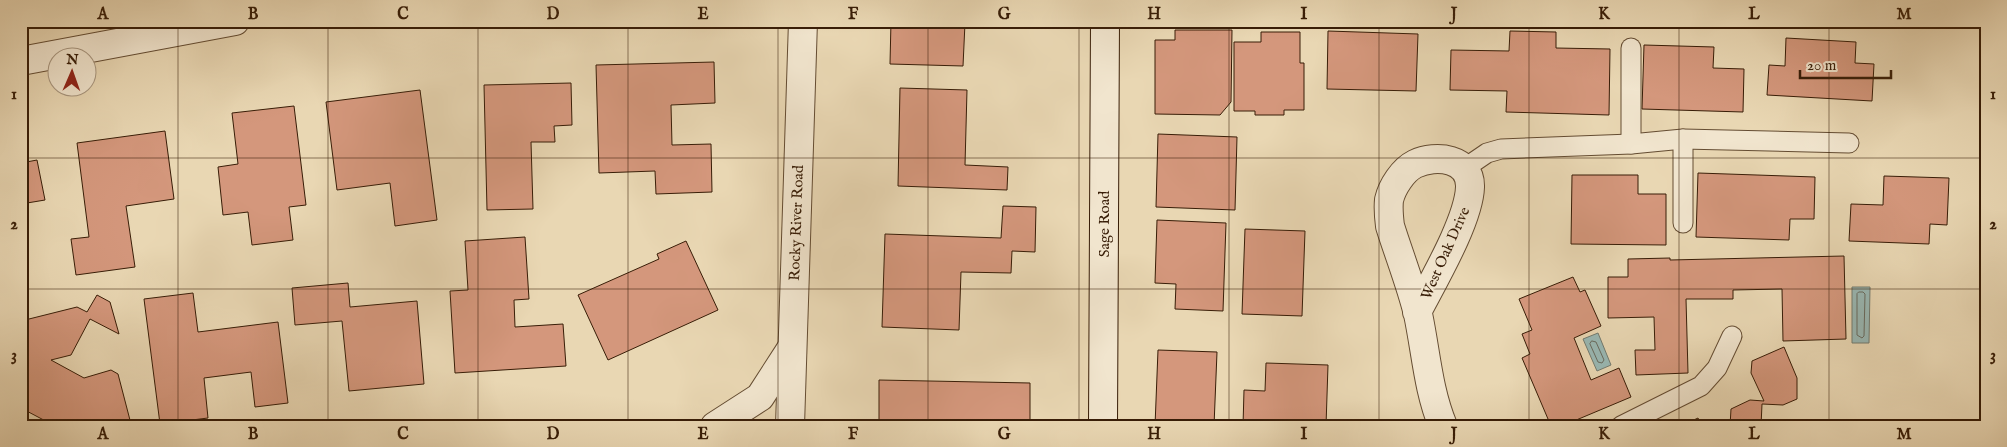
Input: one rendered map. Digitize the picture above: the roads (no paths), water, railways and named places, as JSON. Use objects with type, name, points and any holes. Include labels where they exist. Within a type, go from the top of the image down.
[{"type":"street","points":[[21,61],[235,21]]},
{"type":"street","name":"Rocky River Road","points":[[790,426],[803,21]]},
{"type":"street","name":"Sage Road","points":[[1103,426],[1105,21]]},
{"type":"street","name":"West Oak Drive","points":[[1417,312],[1455,236],[1467,206],[1470,186],[1469,176],[1465,168],[1457,162],[1444,159],[1416,164],[1404,172],[1390,199],[1390,226],[1417,312],[1434,400],[1443,426]]},
{"type":"street","points":[[715,426],[760,397],[791,349]]},
{"type":"lane","points":[[1631,144],[1632,48]]},
{"type":"lane","points":[[1683,140],[1683,224]]},
{"type":"lane","points":[[1465,168],[1487,153],[1501,149],[1683,140],[1849,143]]},
{"type":"lane","points":[[1620,426],[1701,386],[1716,368],[1732,336]]},
{"type":"water","points":[[1852,287],[1870,287],[1869,343],[1852,343]]},
{"type":"water","points":[[1598,333],[1611,365],[1597,371],[1583,339]]}]
